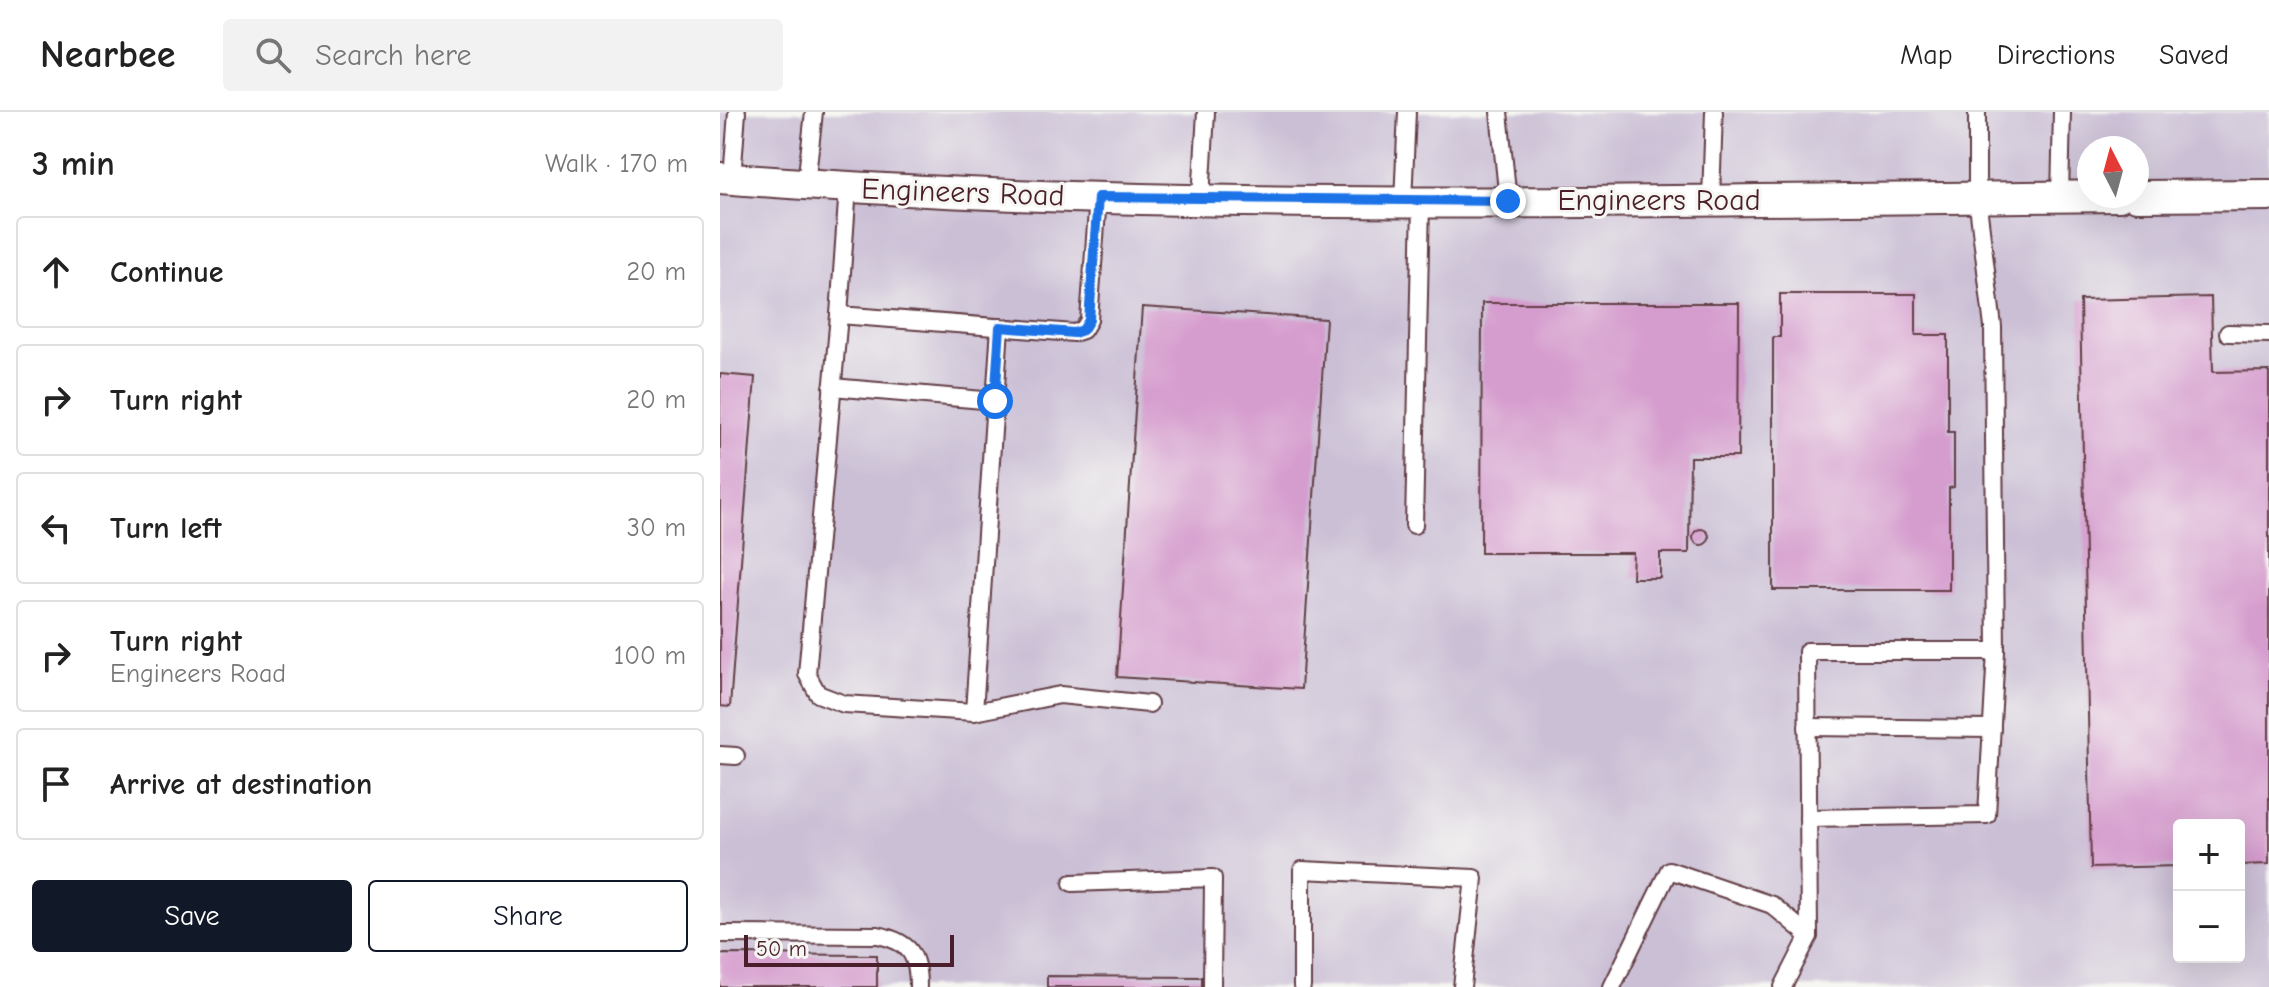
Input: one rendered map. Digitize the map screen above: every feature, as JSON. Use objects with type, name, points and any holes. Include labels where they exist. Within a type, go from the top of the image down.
[{"type":"street","name":"Engineers Road","points":[[726,178],[848,187],[1098,197],[1412,202],[2077,197]]},
{"type":"street","points":[[2149,196],[2269,195]]},
{"type":"lane","points":[[726,178],[737,112]]},
{"type":"lane","points":[[806,184],[814,112]]},
{"type":"lane","points":[[1201,199],[1206,112]]},
{"type":"lane","points":[[1407,112],[1412,202],[1414,525]]},
{"type":"lane","points":[[1499,112],[1508,201]]},
{"type":"lane","points":[[1711,199],[1714,112]]},
{"type":"lane","points":[[1808,818],[1987,815],[1996,651],[1993,327],[1977,197],[1977,112]]},
{"type":"lane","points":[[2060,197],[2062,112]]},
{"type":"lane","points":[[848,187],[807,674],[818,694],[844,704],[974,712],[1060,695],[1149,704]]},
{"type":"lane","points":[[839,315],[1074,333],[1083,330],[1089,320],[1098,197]]},
{"type":"lane","points":[[974,712],[1000,327]]},
{"type":"lane","points":[[2228,333],[2269,334]]},
{"type":"lane","points":[[832,387],[995,401]]},
{"type":"lane","points":[[1783,987],[1809,936],[1807,651],[1996,651]]},
{"type":"lane","points":[[1807,727],[1992,729]]},
{"type":"lane","points":[[1302,987],[1302,870],[1474,878],[1462,987]]},
{"type":"lane","points":[[1612,987],[1669,870],[1772,905],[1809,936]]},
{"type":"lane","points":[[1072,883],[1213,878],[1212,987]]},
{"type":"lane","points":[[720,934],[878,935],[901,940],[910,952],[918,974],[918,987]]},
{"type":"shaded area","points":[[720,112],[2269,112],[2269,987],[720,987]]},
{"type":"building","points":[[1780,294],[1916,294],[1916,335],[1948,335],[1948,432],[1954,432],[1954,487],[1949,488],[1949,590],[1773,590],[1773,337],[1780,337]]},
{"type":"building","points":[[2211,297],[2213,372],[2269,371],[2269,864],[2245,865],[2245,819],[2173,819],[2173,866],[2091,868],[2080,300]]},
{"type":"building","points":[[1482,303],[1739,303],[1738,457],[1690,457],[1689,553],[1660,553],[1660,578],[1632,578],[1633,553],[1481,553]]},
{"type":"building","points":[[1142,307],[1326,319],[1301,689],[1117,677]]},
{"type":"building","points":[[720,374],[755,377],[730,707],[720,706]]},
{"type":"building","points":[[1698,529],[1704,529],[1709,537],[1707,543],[1698,545],[1693,540],[1693,534]]},
{"type":"building","points":[[720,954],[877,955],[877,987],[720,987]]},
{"type":"building","points":[[1047,976],[1202,977],[1202,987],[1047,987]]},
{"type":"route","points":[[995,401],[1000,327],[1074,333],[1083,330],[1089,320],[1098,197],[1508,201]]}]
